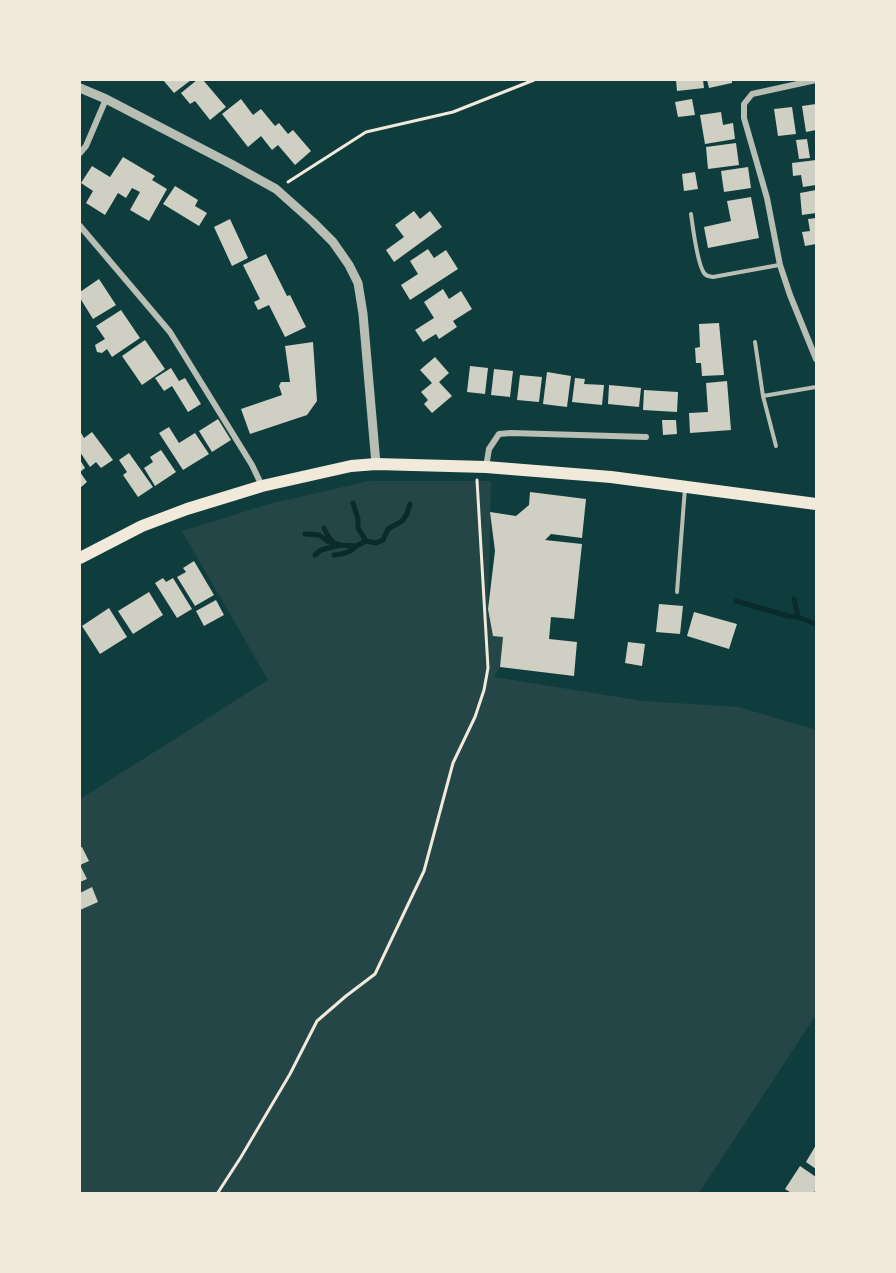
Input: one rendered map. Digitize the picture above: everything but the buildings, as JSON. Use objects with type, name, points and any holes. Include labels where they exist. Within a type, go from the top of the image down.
[{"type":"main road","points":[[80,558],[142,526],[187,509],[261,486],[351,466],[376,464],[481,466],[611,477],[816,504]]},
{"type":"street","points":[[816,80],[752,94],[744,104],[744,118],[767,198],[780,265],[816,359]]},
{"type":"street","points":[[80,88],[106,99],[276,189],[333,242],[358,283],[363,314],[376,464]]},
{"type":"street","points":[[80,153],[86,146],[106,99]]},
{"type":"street","points":[[80,226],[170,332],[252,465],[261,486]]},
{"type":"street","points":[[481,466],[499,434],[646,436]]},
{"type":"lane","points":[[691,214],[700,264],[708,276],[780,265]]},
{"type":"lane","points":[[755,342],[763,396],[776,446]]},
{"type":"lane","points":[[763,396],[816,387]]},
{"type":"lane","points":[[676,592],[685,487]]},
{"type":"path","points":[[276,189],[366,132],[453,112],[534,80]]},
{"type":"path","points":[[218,1194],[290,1074],[317,1022],[375,974],[424,871],[453,763],[476,717],[488,668],[481,466]]},
{"type":"shaded area","points":[[369,481],[491,481],[488,609],[503,637],[500,667],[494,677],[643,701],[739,707],[816,730],[816,1015],[699,1193],[80,1194],[80,799],[268,680],[182,531],[269,504]]},
{"type":"waterway","points":[[353,503],[358,528],[366,541]]},
{"type":"waterway","points":[[305,534],[319,535],[327,541],[340,545],[356,546],[366,541],[376,543],[383,540],[388,529],[402,521],[410,504]]},
{"type":"waterway","points":[[324,528],[333,542]]},
{"type":"waterway","points":[[315,555],[321,550],[340,545]]},
{"type":"waterway","points":[[334,555],[349,552],[356,546]]},
{"type":"waterway","points":[[794,599],[798,617]]},
{"type":"waterway","points":[[736,601],[816,624]]}]
